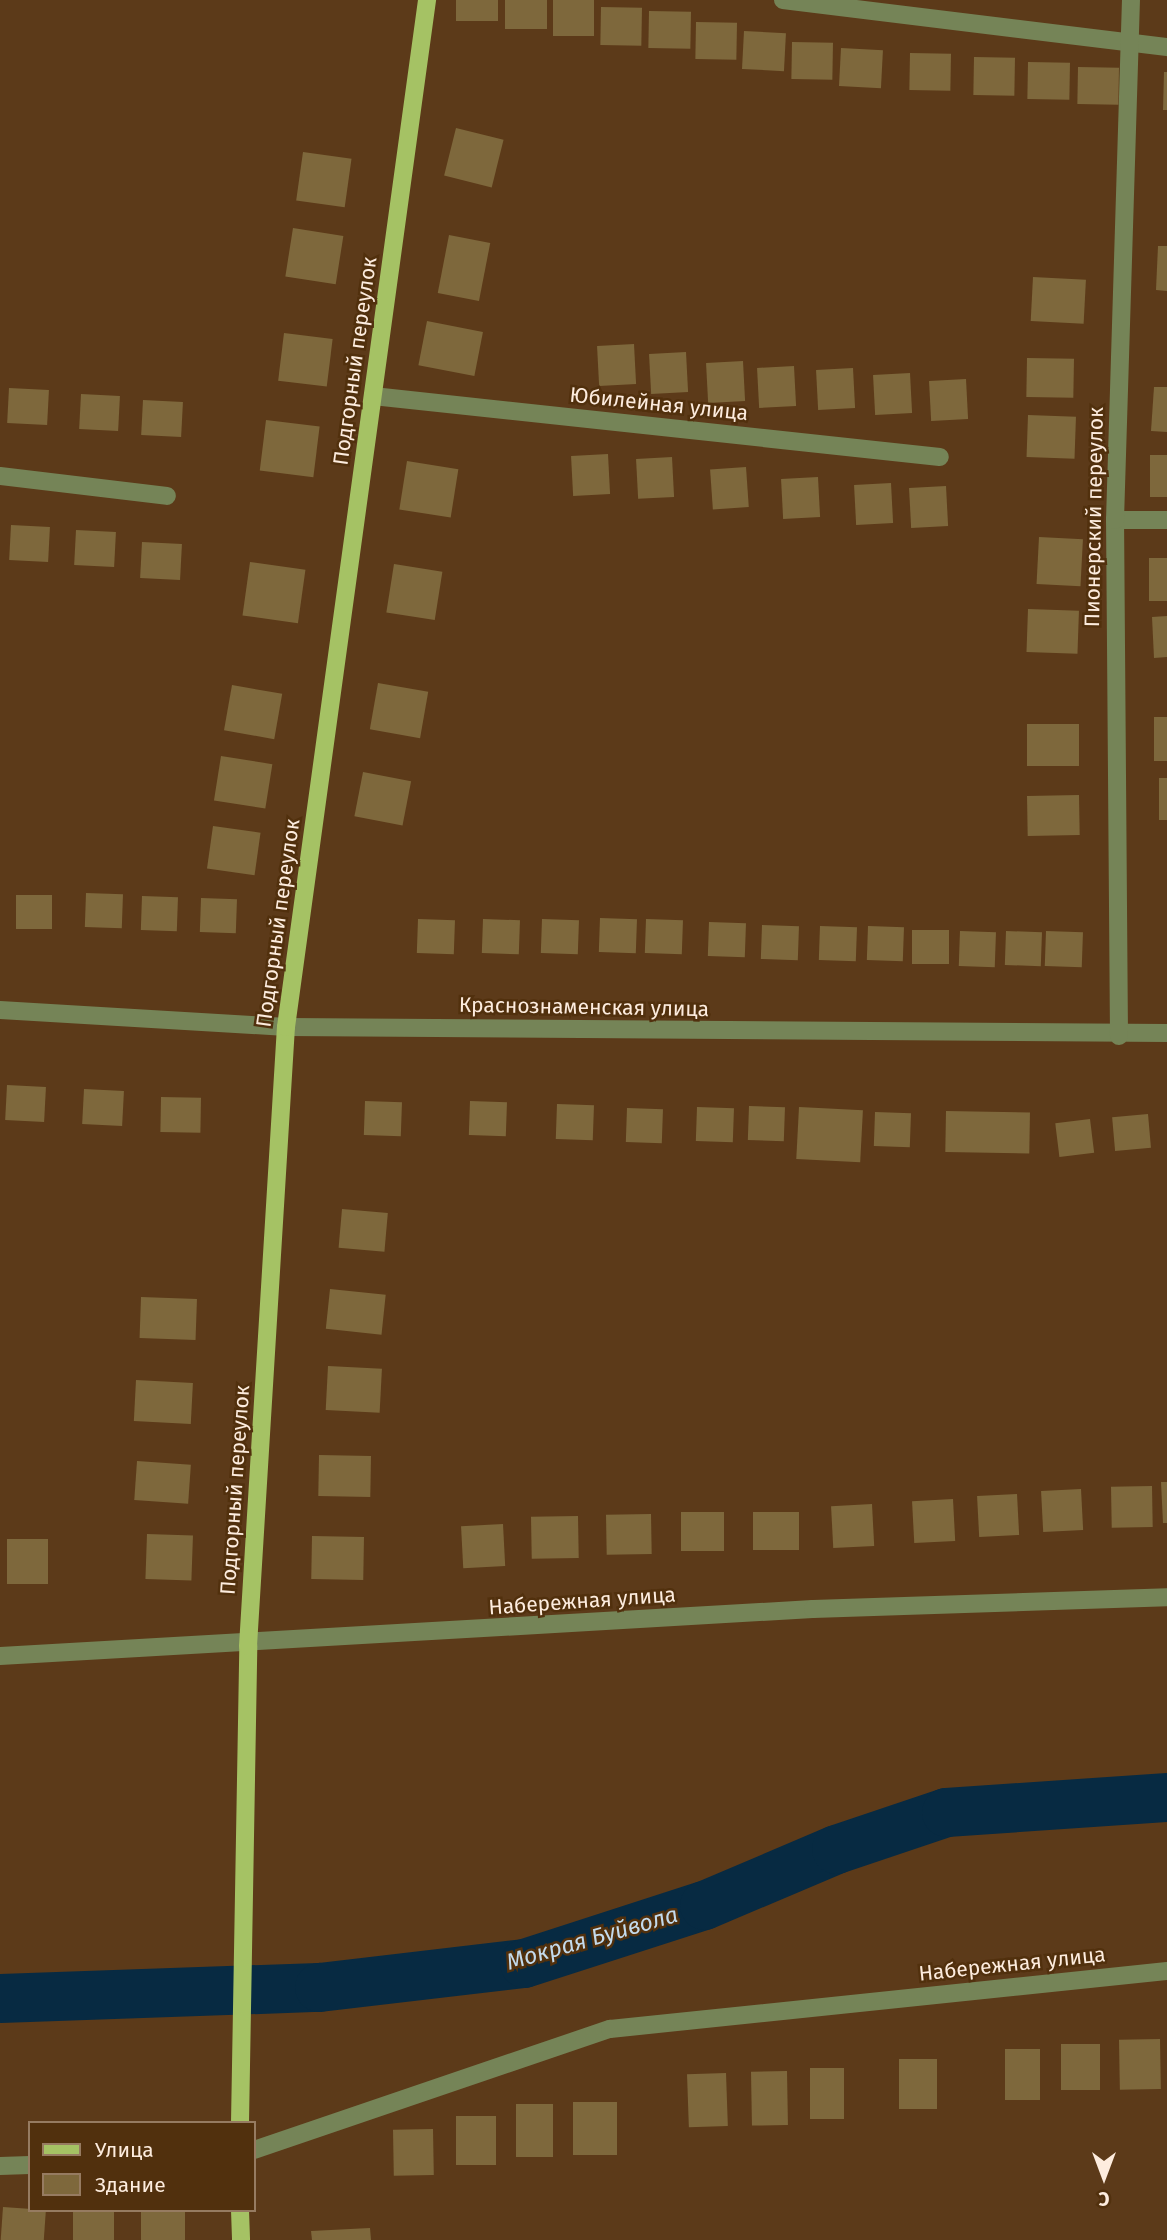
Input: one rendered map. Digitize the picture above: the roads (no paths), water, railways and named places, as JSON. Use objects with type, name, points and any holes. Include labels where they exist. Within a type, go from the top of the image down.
[{"type":"main road","name":"Подгорный переулок","points":[[240,2121],[242,1858],[248,1646],[286,1027],[427,0]]},
{"type":"main road","points":[[240,2212],[241,2240]]},
{"type":"street","points":[[783,0],[1129,45],[1167,47]]},
{"type":"street","name":"Пионерский переулок","points":[[1119,1036],[1115,520],[1131,0]]},
{"type":"street","name":"Юбилейная улица","points":[[373,396],[940,457]]},
{"type":"street","points":[[0,476],[167,496]]},
{"type":"street","points":[[1115,520],[1167,520]]},
{"type":"street","name":"Краснознаменская улица","points":[[0,1010],[286,1027],[1119,1036],[1167,1033]]},
{"type":"street","name":"Набережная улица","points":[[0,1656],[248,1646],[813,1609],[1167,1597]]},
{"type":"street","name":"Набережная улица","points":[[256,2149],[610,2029],[1167,1971]]},
{"type":"street","points":[[0,2166],[28,2165]]},
{"type":"waterway","name":"Мокрая Буйвола","points":[[0,1998],[319,1987],[524,1963],[704,1905],[836,1849],[946,1812],[1167,1797]]}]
